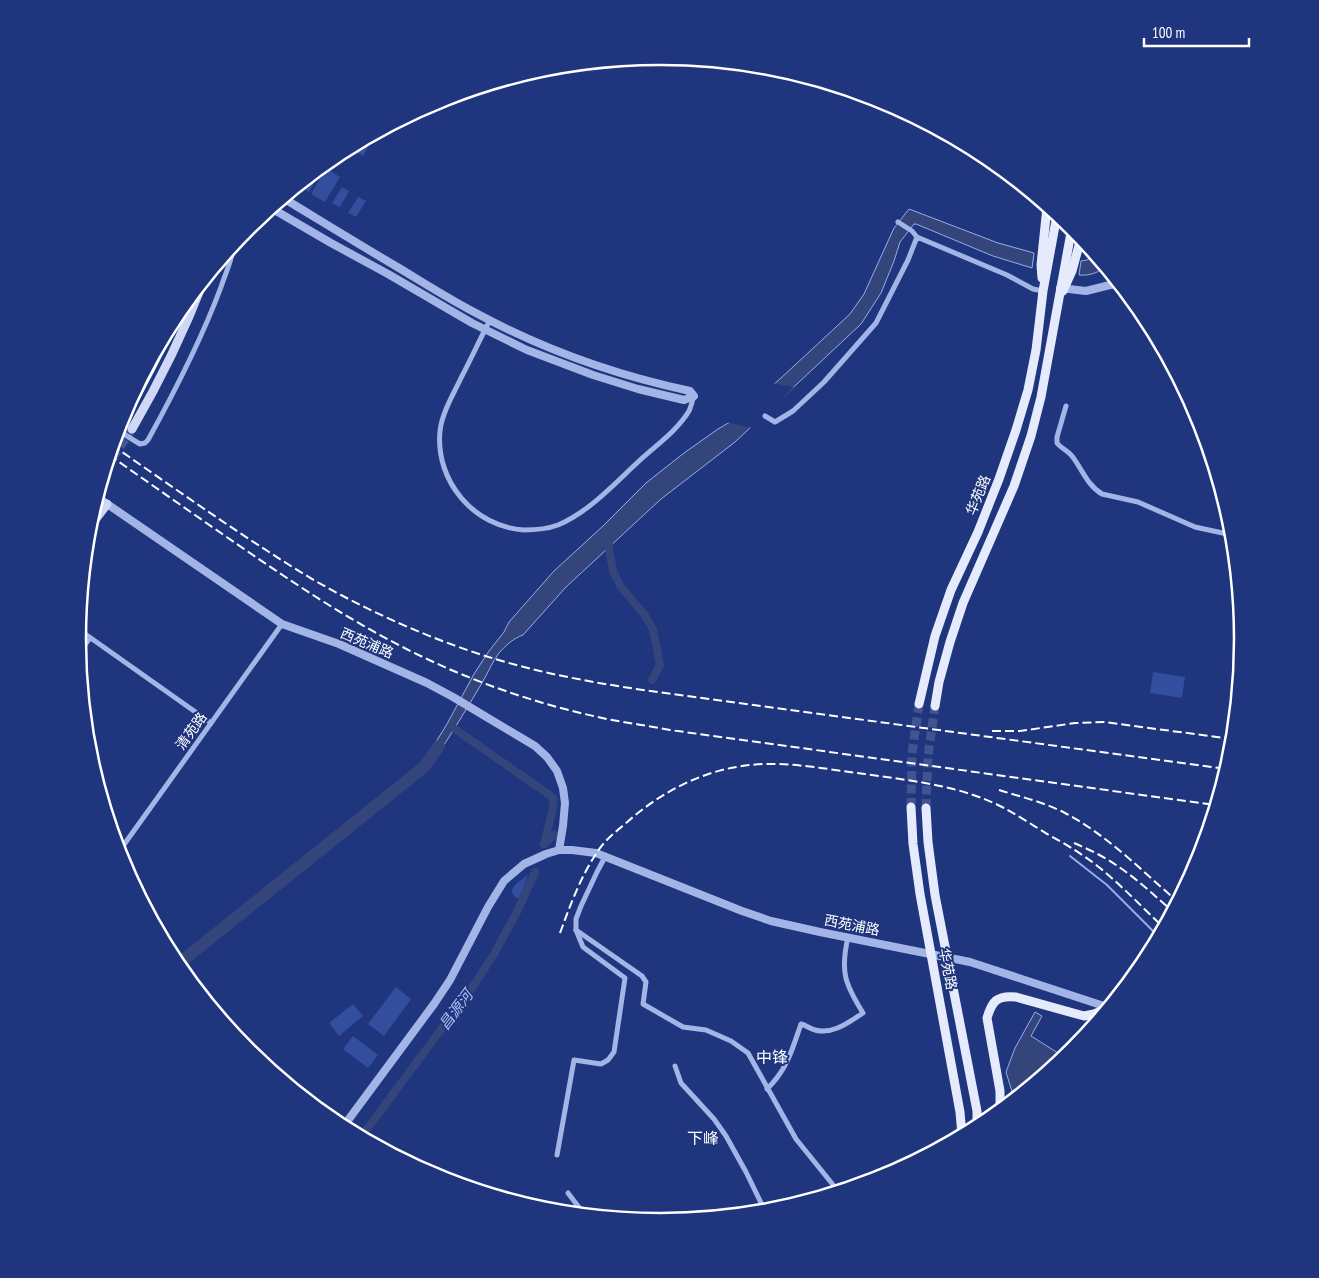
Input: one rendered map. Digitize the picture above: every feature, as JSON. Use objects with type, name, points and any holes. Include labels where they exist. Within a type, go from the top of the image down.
[{"type":"main road","points":[[1043,291],[1041,265],[1046,215]]},
{"type":"main road","points":[[1043,291],[1055,223]]},
{"type":"main road","points":[[1062,288],[1070,239]]},
{"type":"main road","points":[[1062,288],[1072,271],[1078,247]]},
{"type":"main road","name":"华苑路","points":[[935,706],[943,666],[963,603],[1014,486],[1032,436],[1062,288]]},
{"type":"main road","name":"华苑路","points":[[919,704],[935,636],[951,590],[985,514],[1016,430],[1028,390],[1043,291]]},
{"type":"main road","points":[[132,430],[168,364],[195,302]]},
{"type":"main road","points":[[100,513],[107,504]]},
{"type":"main road","name":"华苑路","points":[[911,806],[913,844],[920,894],[961,1126]]},
{"type":"main road","name":"华苑路","points":[[926,808],[928,842],[935,895],[975,1102],[976,1117]]},
{"type":"main road","points":[[1000,1100],[987,1018],[990,1006],[1006,996],[1016,997],[1084,1016],[1093,1014]]},
{"type":"street","points":[[288,201],[450,299],[490,320],[576,358],[629,376],[690,391],[694,396]]},
{"type":"street","points":[[277,211],[472,323],[549,359],[615,383],[684,400],[694,396]]},
{"type":"street","points":[[898,222],[912,231],[917,237],[1007,275],[1033,289],[1043,291]]},
{"type":"street","points":[[764,416],[775,422],[793,411],[824,382],[876,323],[908,260],[917,237]]},
{"type":"street","points":[[125,431],[140,444],[148,440],[173,395],[206,325],[231,258]]},
{"type":"street","points":[[1062,288],[1086,291],[1111,285]]},
{"type":"street","points":[[490,320],[445,411],[440,430],[440,448],[443,466],[458,496],[482,517],[499,525],[516,529],[543,529],[556,526],[573,518],[674,430],[690,410],[694,396]]},
{"type":"street","points":[[1066,406],[1057,443],[1071,454],[1097,491],[1102,494],[1138,502],[1195,527],[1223,533]]},
{"type":"street","name":"西苑浦路","points":[[103,501],[282,624],[339,644],[427,683],[535,746],[547,757],[557,771],[563,788],[565,803],[558,850],[596,853],[771,921],[970,962],[1100,1006]]},
{"type":"street","name":"清苑路","points":[[124,845],[282,624]]},
{"type":"street","points":[[85,634],[211,722]]},
{"type":"street","points":[[85,644],[90,638]]},
{"type":"street","points":[[348,1120],[440,996],[504,881],[524,864],[558,850]]},
{"type":"street","points":[[557,1155],[574,1060],[602,1064],[614,1052],[625,978],[583,947],[576,930],[576,919],[581,906],[606,857]]},
{"type":"street","points":[[576,930],[642,976],[646,982],[643,1004],[683,1027],[706,1030],[731,1041],[748,1053],[796,1139],[834,1186]]},
{"type":"street","points":[[767,1089],[777,1079],[787,1062],[800,1024],[815,1030],[827,1031],[838,1028],[863,1013],[849,991],[844,968],[844,954],[848,937]]},
{"type":"street","points":[[675,1066],[681,1083],[726,1136],[762,1203]]},
{"type":"street","points":[[568,1193],[579,1207]]},
{"type":"shaded area","points":[[371,143],[363,156],[356,152]]},
{"type":"shaded area","points":[[329,170],[340,177],[325,202],[311,194],[321,176]]},
{"type":"shaded area","points":[[317,179],[309,192],[304,189]]},
{"type":"shaded area","points":[[342,187],[349,191],[340,207],[332,203]]},
{"type":"shaded area","points":[[358,197],[366,201],[356,217],[348,213]]},
{"type":"shaded area","points":[[909,209],[998,243],[1034,253],[1032,268],[993,256],[914,224],[900,242],[881,293],[861,324],[735,442],[661,499],[566,587],[523,635],[504,647],[494,660],[433,762],[426,758],[474,674],[509,622],[554,571],[646,483],[684,453],[730,422],[850,314],[864,294],[894,228]]},
{"type":"shaded area","points":[[1089,259],[1099,271],[1092,274],[1079,275],[1081,261]]},
{"type":"shaded area","points":[[1153,672],[1185,677],[1182,698],[1150,693]]},
{"type":"shaded area","points":[[528,875],[519,899],[514,896],[512,889]]},
{"type":"shaded area","points":[[396,987],[411,999],[384,1036],[368,1024]]},
{"type":"shaded area","points":[[353,1004],[363,1016],[339,1036],[329,1023]]},
{"type":"shaded area","points":[[1035,1012],[1042,1016],[1031,1036],[1057,1053],[1012,1092],[1006,1072],[1015,1048]]},
{"type":"shaded area","points":[[353,1036],[378,1055],[368,1068],[343,1049]]},
{"type":"pier","points":[[772,383],[794,387],[752,428],[726,422]]},
{"type":"waterway","points":[[608,538],[613,571],[621,587],[644,614],[653,629],[660,665],[652,680]]},
{"type":"waterway","name":"昌源河","points":[[452,727],[551,796],[554,800],[544,844]]},
{"type":"waterway","points":[[183,960],[424,767],[439,746]]},
{"type":"waterway","points":[[544,844],[555,835]]},
{"type":"waterway","points":[[1070,856],[1107,885],[1154,932]]},
{"type":"waterway","name":"昌源河","points":[[365,1132],[472,988],[494,954],[518,910],[535,872]]},
{"type":"tunnel","points":[[117,451],[132,429]]},
{"type":"tunnel","points":[[911,807],[912,754],[919,704]]},
{"type":"tunnel","points":[[926,808],[928,756],[935,706]]},
{"type":"railway","points":[[118,449],[249,539],[332,590],[420,632],[502,661],[602,684],[1218,768]]},
{"type":"railway","points":[[115,459],[265,563],[356,621],[427,659],[470,678],[515,694],[584,714],[670,730],[1209,804]]},
{"type":"railway","points":[[992,731],[1020,731],[1075,723],[1104,722],[1224,738]]},
{"type":"railway","points":[[560,933],[580,882],[590,863],[605,842],[640,811],[672,790],[707,775],[725,769],[764,764],[814,767],[918,782],[953,789],[987,800],[1015,814],[1088,859],[1116,882],[1159,923]]},
{"type":"railway","points":[[999,790],[1049,806],[1080,822],[1123,854],[1172,897]]},
{"type":"railway","points":[[1074,843],[1101,856],[1123,870],[1167,907]]},
{"type":"district","name":"中锋","points":[[772,1057]]},
{"type":"district","name":"下峰","points":[[703,1138]]}]
